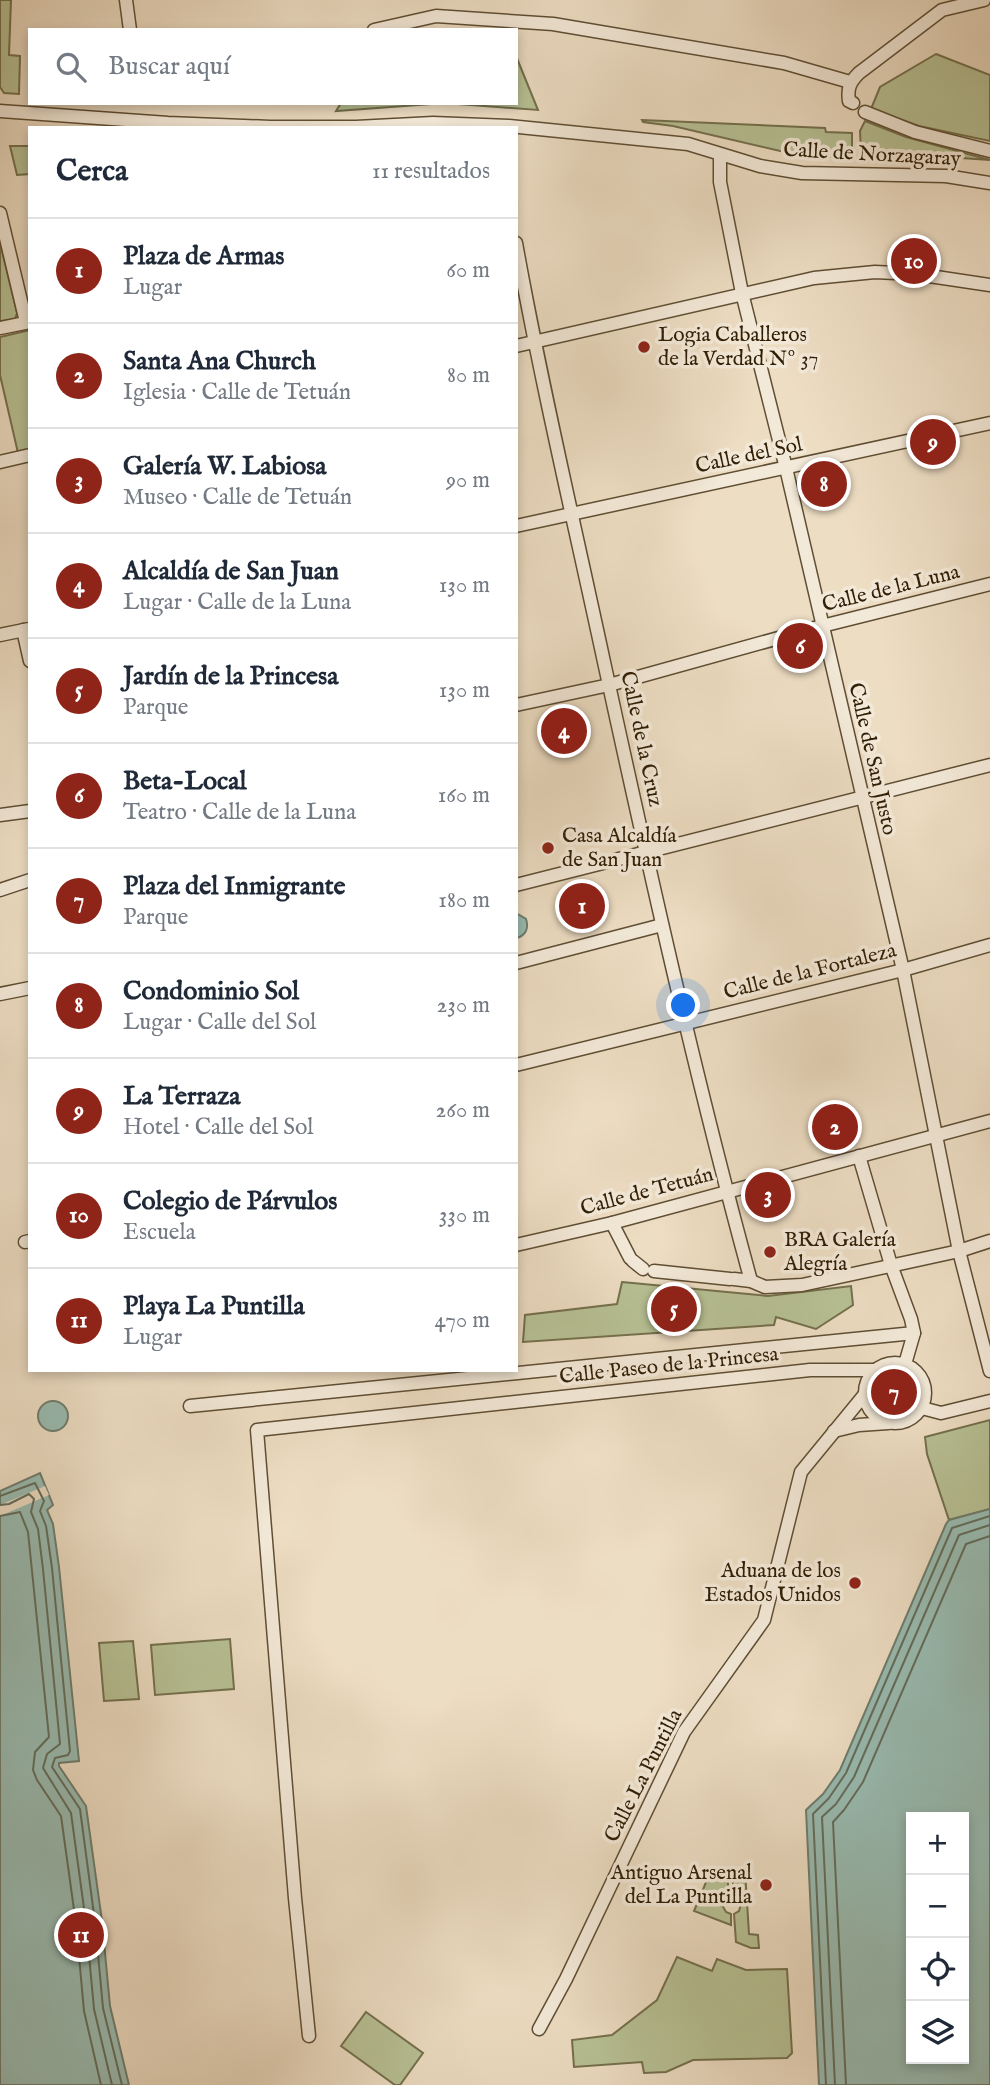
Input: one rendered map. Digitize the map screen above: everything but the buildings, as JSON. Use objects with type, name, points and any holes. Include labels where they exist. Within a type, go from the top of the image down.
[{"type":"street","points":[[127,0],[130,28]]},
{"type":"street","points":[[853,103],[849,100],[850,82],[942,10],[984,0]]},
{"type":"street","points":[[383,28],[436,16],[553,24],[784,63],[850,82]]},
{"type":"street","name":"Calle de Norzagaray","points":[[0,111],[244,126]]},
{"type":"street","points":[[864,112],[915,132],[990,151]]},
{"type":"street","name":"Calle de Norzagaray","points":[[394,126],[509,126]]},
{"type":"street","name":"Calle de Norzagaray","points":[[518,127],[688,145],[760,166],[802,173],[946,176],[990,183]]},
{"type":"street","name":"Calle de San Justo","points":[[720,155],[720,182],[742,293],[786,468],[902,970],[959,1251],[990,1371]]},
{"type":"street","points":[[0,213],[28,322],[0,328]]},
{"type":"street","name":"Calle de la Cruz","points":[[518,254],[534,342],[646,854],[726,1191],[751,1281]]},
{"type":"street","points":[[518,346],[814,278],[875,272],[957,279],[990,285]]},
{"type":"street","name":"Calle del Sol","points":[[518,526],[990,424]]},
{"type":"street","points":[[0,462],[28,455]]},
{"type":"street","name":"Calle de la Luna","points":[[518,705],[609,685],[822,626],[990,584]]},
{"type":"street","points":[[0,635],[26,629]]},
{"type":"street","points":[[518,885],[990,765]]},
{"type":"street","points":[[0,815],[28,811]]},
{"type":"street","points":[[0,890],[28,881]]},
{"type":"street","points":[[518,962],[663,925]]},
{"type":"street","name":"Calle de la Fortaleza","points":[[518,1064],[902,970],[990,945]]},
{"type":"street","points":[[0,995],[28,988]]},
{"type":"street","name":"Calle de Tetuán","points":[[518,1245],[612,1223],[990,1121]]},
{"type":"street","points":[[859,1156],[914,1333],[905,1364]]},
{"type":"street","points":[[612,1223],[640,1265],[751,1281],[765,1287],[802,1285],[959,1251],[990,1241]]},
{"type":"street","points":[[190,1406],[914,1333]]},
{"type":"street","points":[[833,1431],[859,1425],[890,1423],[903,1422],[911,1419],[922,1408],[924,1387],[920,1378],[905,1364],[876,1370],[866,1385],[867,1404],[872,1413],[890,1423]]},
{"type":"street","name":"Calle Paseo de la Princesa","points":[[309,2036],[295,1899],[257,1430],[810,1370],[876,1370]]},
{"type":"street","points":[[833,1431],[865,1394]]},
{"type":"street","points":[[922,1408],[941,1413],[990,1401]]},
{"type":"street","name":"Calle La Puntilla","points":[[539,2029],[566,1979],[684,1732],[764,1620],[801,1472],[833,1431]]},
{"type":"green space","points":[[0,0],[11,0],[9,55],[20,56],[19,94],[4,93],[0,87]]},
{"type":"green space","points":[[936,54],[990,75],[990,141],[919,126],[871,109],[880,87]]},
{"type":"green space","points":[[518,61],[538,110],[472,105],[518,105]]},
{"type":"green space","points":[[340,105],[418,105],[336,111]]},
{"type":"green space","points":[[642,120],[825,128],[826,132],[852,133],[852,157],[806,157]]},
{"type":"green space","points":[[865,121],[906,137],[990,160],[861,151],[860,131]]},
{"type":"green space","points":[[10,146],[28,146],[28,174],[17,175]]},
{"type":"green space","points":[[0,243],[17,313],[15,319],[0,322]]},
{"type":"green space","points":[[28,330],[28,450],[18,453],[0,375],[0,337]]},
{"type":"green space","points":[[622,1282],[768,1296],[851,1286],[853,1305],[816,1329],[776,1317],[774,1325],[523,1342],[525,1315],[617,1304]]},
{"type":"green space","points":[[894,1373],[902,1374],[908,1379],[913,1385],[913,1401],[908,1407],[902,1412],[894,1413],[886,1412],[880,1407],[875,1401],[874,1393],[875,1385],[880,1379],[886,1374]]},
{"type":"green space","points":[[990,1420],[990,1509],[949,1520],[927,1454],[925,1437]]},
{"type":"green space","points":[[230,1639],[234,1689],[155,1695],[151,1645]]},
{"type":"green space","points":[[133,1641],[139,1699],[104,1701],[99,1643]]},
{"type":"green space","points":[[745,1870],[749,1934],[758,1935],[759,1948],[736,1942],[734,1914],[739,1911],[741,1904],[734,1895],[732,1872]]},
{"type":"green space","points":[[727,1873],[729,1896],[724,1899],[722,1905],[726,1912],[731,1914],[731,1925],[694,1911],[709,1875]]},
{"type":"green space","points":[[677,1957],[712,1971],[717,1959],[746,1970],[787,1969],[792,2053],[787,2058],[693,2060],[666,2072],[644,2073],[642,2062],[574,2067],[572,2040],[612,2035],[657,2000]]},
{"type":"green space","points":[[366,2012],[423,2053],[400,2085],[395,2085],[341,2046]]},
{"type":"water","points":[[518,914],[526,919],[527,925],[525,933],[518,938]]},
{"type":"water","points":[[53,1401],[64,1405],[68,1416],[64,1427],[53,1431],[42,1427],[38,1416],[42,1405]]},
{"type":"water","points":[[40,1473],[53,1505],[47,1510],[53,1524],[59,1567],[79,1761],[59,1763],[59,1766],[86,1806],[102,1921],[110,2006],[129,2085],[0,2085],[0,1491]]},
{"type":"water","points":[[990,1509],[990,2085],[819,2085],[806,1810],[823,1794],[840,1770],[949,1520]]},
{"type":"pier","points":[[45,1486],[49,1495],[0,1516],[0,1505]]},
{"type":"place","name":"Colegio de Párvulos","points":[[914,261]]},
{"type":"place","name":"Logia Caballeros de la Verdad Nº 37","points":[[644,347]]},
{"type":"place","name":"La Terraza","points":[[933,442]]},
{"type":"place","name":"Condominio Sol","points":[[824,484]]},
{"type":"place","name":"Beta-Local","points":[[800,646]]},
{"type":"place","name":"Alcaldía de San Juan","points":[[564,731]]},
{"type":"place","name":"Casa Alcaldía de San Juan","points":[[548,848]]},
{"type":"place","name":"Plaza de Armas","points":[[582,906]]},
{"type":"place","name":"Santa Ana Church","points":[[835,1127]]},
{"type":"place","name":"Galería W. Labiosa","points":[[768,1195]]},
{"type":"place","name":"BRA Galería Alegría","points":[[770,1252]]},
{"type":"place","name":"Jardín de la Princesa","points":[[674,1309]]},
{"type":"place","name":"Plaza del Inmigrante","points":[[894,1392]]},
{"type":"place","name":"Aduana de los Estados Unidos","points":[[855,1583]]},
{"type":"place","name":"Antiguo Arsenal del La Puntilla","points":[[766,1885]]},
{"type":"place","name":"Playa La Puntilla","points":[[81,1935]]}]
